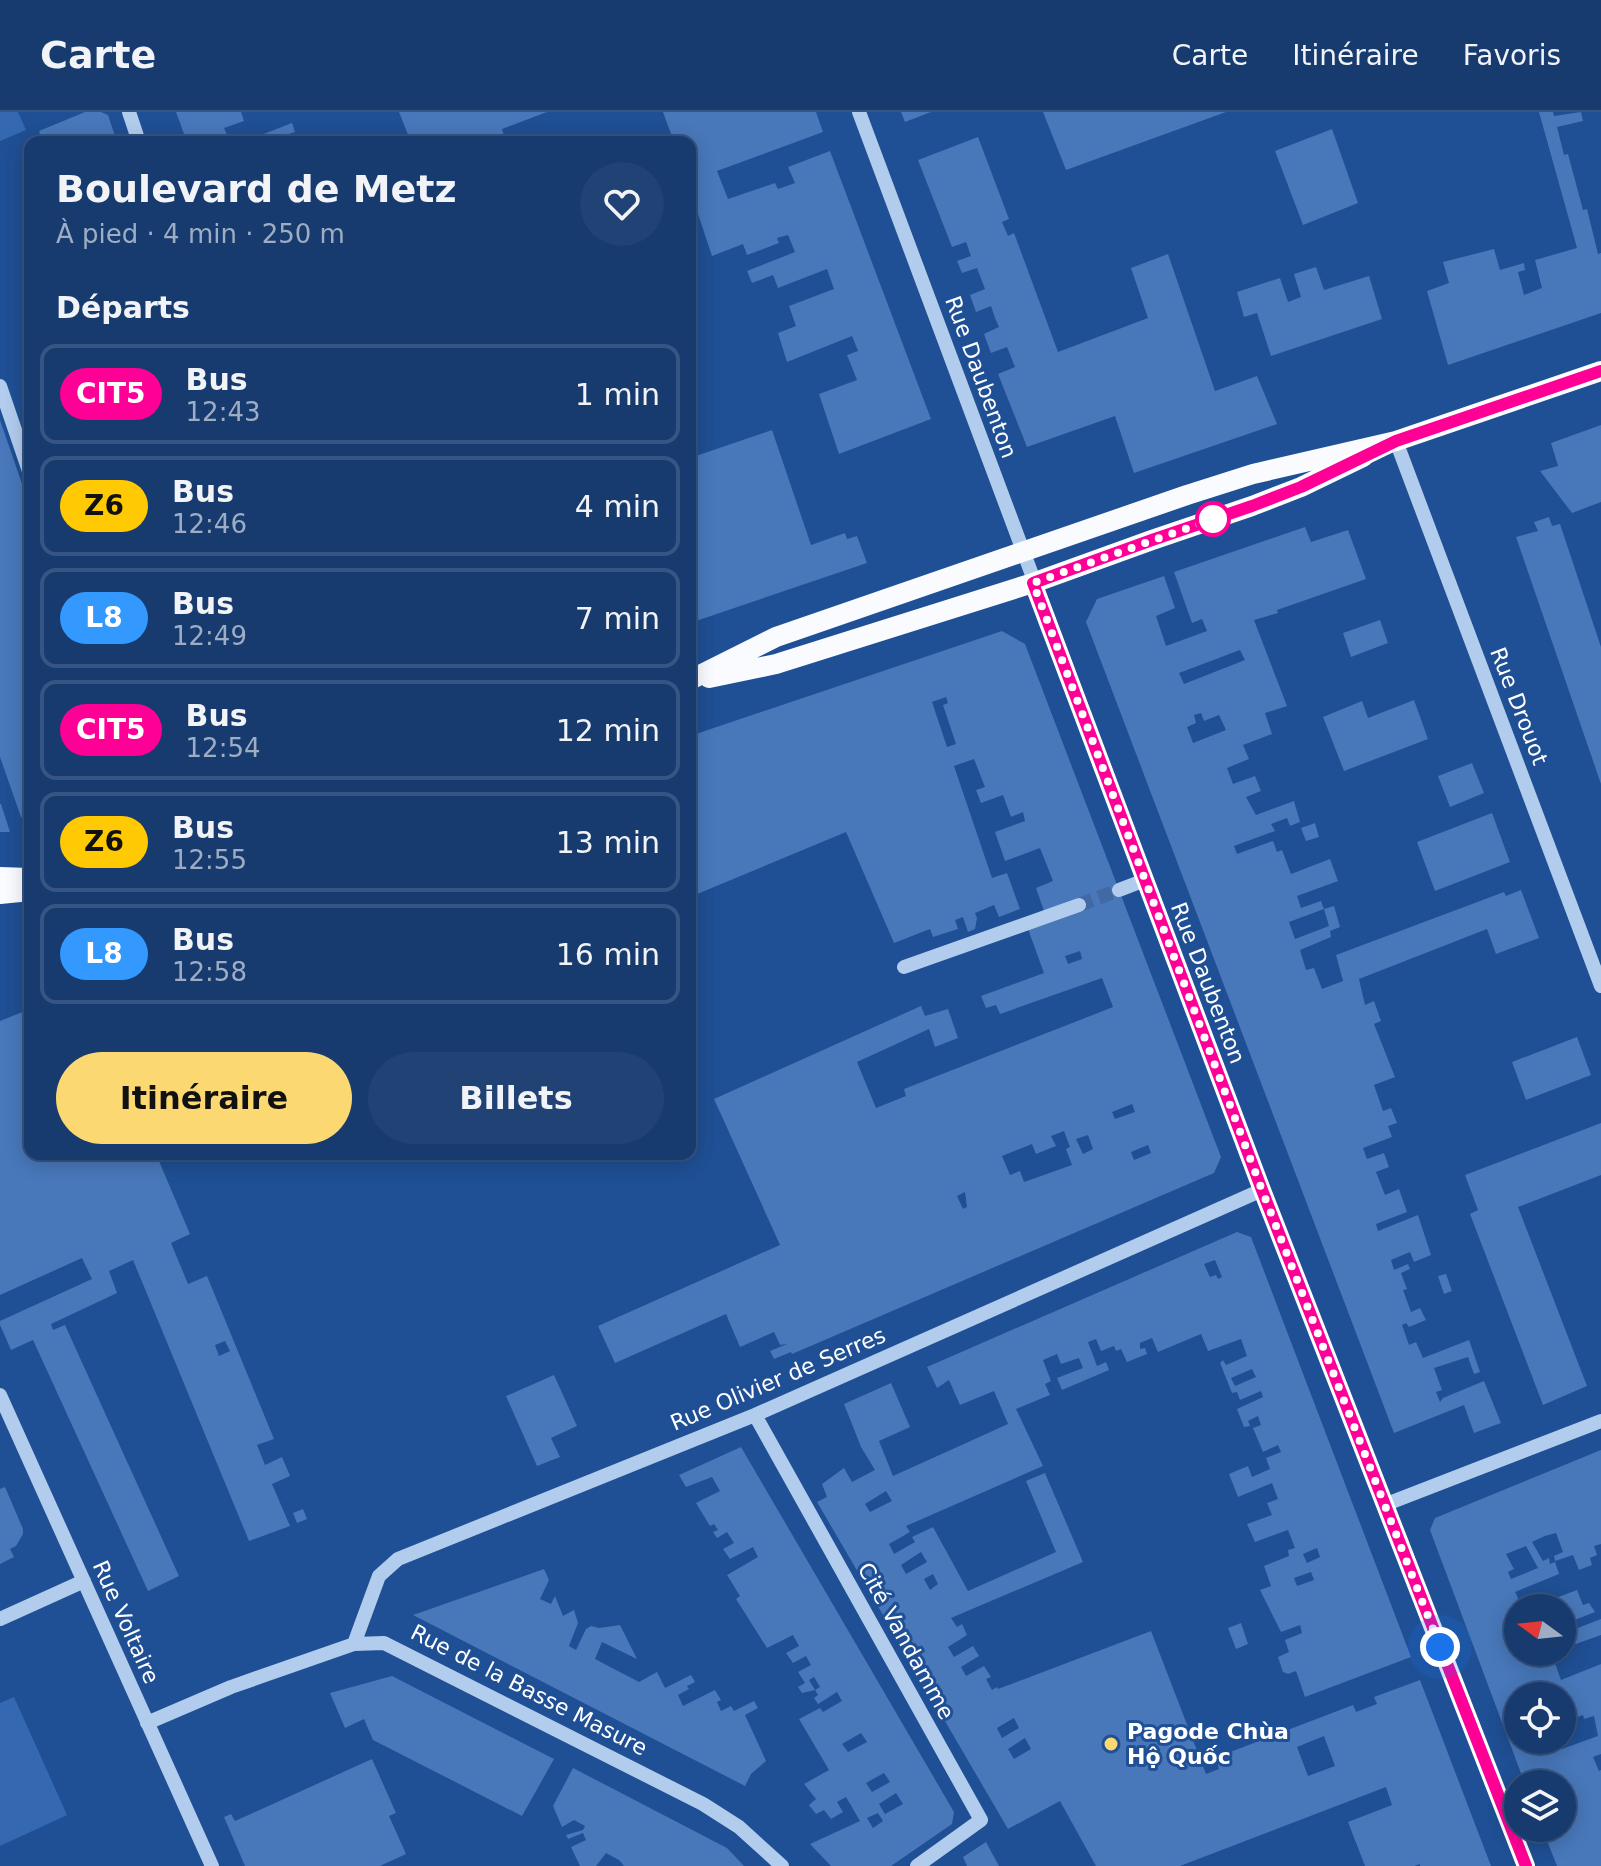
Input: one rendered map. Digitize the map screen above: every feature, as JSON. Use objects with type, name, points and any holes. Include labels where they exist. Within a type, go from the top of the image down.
[{"type":"main road","points":[[696,677],[776,637],[1021,552],[1253,474],[1396,441],[1601,371]]},
{"type":"main road","points":[[696,679],[790,660],[1033,583],[1301,487],[1396,441]]},
{"type":"main road","points":[[0,877],[24,878]]},
{"type":"main road","points":[[0,894],[24,892]]},
{"type":"street","points":[[129,112],[137,136]]},
{"type":"street","name":"Rue Daubenton","points":[[859,112],[1262,1190],[1526,1866]]},
{"type":"street","points":[[0,386],[24,456]]},
{"type":"street","name":"Rue Drouot","points":[[1396,441],[1601,986]]},
{"type":"street","points":[[1119,890],[1145,880]]},
{"type":"street","points":[[904,967],[1079,905]]},
{"type":"street","name":"Rue Olivier de Serres","points":[[354,1644],[379,1576],[398,1559],[755,1415],[1262,1190]]},
{"type":"street","name":"Rue Voltaire","points":[[0,1395],[210,1865]]},
{"type":"street","name":"Cité Vandamme","points":[[755,1415],[981,1820],[917,1866]]},
{"type":"street","points":[[1384,1505],[1601,1421]]},
{"type":"street","points":[[0,1619],[84,1581]]},
{"type":"street","name":"Rue de la Basse Masure","points":[[147,1723],[231,1687],[354,1644],[371,1642],[394,1646],[703,1804],[739,1827],[782,1866]]},
{"type":"shaded area","points":[[0,112],[18,112],[26,130],[0,141]]},
{"type":"shaded area","points":[[14,1697],[67,1815],[0,1846],[0,1703]]},
{"type":"building","points":[[85,112],[101,112],[108,115],[115,136],[41,136],[39,131]]},
{"type":"building","points":[[176,112],[241,112],[244,121],[224,128],[227,136],[185,136]]},
{"type":"building","points":[[399,112],[547,112],[502,129],[504,136],[409,136]]},
{"type":"building","points":[[663,112],[816,112],[823,132],[717,171],[728,199],[775,183],[778,189],[795,183],[788,167],[830,151],[931,419],[839,454],[819,394],[857,380],[847,355],[858,351],[852,336],[787,362],[778,333],[796,326],[789,306],[834,289],[827,269],[778,288],[773,275],[752,283],[747,271],[795,252],[788,235],[777,238],[779,243],[747,255],[743,244],[712,256],[696,208],[696,136],[672,136]]},
{"type":"building","points":[[901,112],[931,112],[905,122]]},
{"type":"building","points":[[1043,112],[1226,112],[1066,170]]},
{"type":"building","points":[[1539,112],[1553,112],[1554,116],[1581,112],[1583,121],[1557,127],[1564,155],[1568,154],[1583,210],[1587,209],[1598,254],[1601,253],[1601,313],[1448,365],[1427,291],[1449,283],[1443,262],[1494,249],[1500,270],[1524,263],[1525,270],[1518,272],[1524,295],[1542,288],[1535,260],[1577,248]]},
{"type":"building","points":[[292,123],[295,132],[283,136],[261,135]]},
{"type":"building","points":[[1332,129],[1358,203],[1303,225],[1275,151]]},
{"type":"building","points":[[978,137],[1009,219],[1002,222],[1008,236],[1014,233],[1058,352],[1148,318],[1131,268],[1168,254],[1215,391],[1257,376],[1277,424],[1134,473],[1115,416],[1027,447],[998,374],[1015,367],[1007,347],[991,353],[984,334],[999,327],[991,306],[976,312],[970,295],[985,289],[977,268],[962,273],[957,261],[971,256],[966,242],[952,247],[918,160]]},
{"type":"building","points":[[1316,267],[1324,290],[1369,276],[1382,319],[1271,356],[1257,313],[1244,317],[1237,292],[1280,278],[1288,302],[1301,297],[1294,274]]},
{"type":"building","points":[[0,420],[24,490],[24,819],[0,757]]},
{"type":"building","points":[[1601,425],[1601,502],[1572,513],[1540,471],[1558,466],[1551,443]]},
{"type":"building","points":[[772,430],[811,545],[845,533],[847,539],[857,536],[867,563],[696,621],[696,456]]},
{"type":"building","points":[[1549,517],[1552,526],[1560,524],[1601,647],[1601,784],[1516,537],[1538,531],[1534,522]]},
{"type":"building","points":[[1305,527],[1311,542],[1348,530],[1366,579],[1254,620],[1287,706],[1265,713],[1272,734],[1243,745],[1249,759],[1227,768],[1233,784],[1255,776],[1261,791],[1246,797],[1256,815],[1294,801],[1300,822],[1290,826],[1287,818],[1271,824],[1275,831],[1234,846],[1237,854],[1273,841],[1277,852],[1282,850],[1291,874],[1330,859],[1338,881],[1297,896],[1301,908],[1321,901],[1324,909],[1334,906],[1340,927],[1330,931],[1331,937],[1300,950],[1306,970],[1314,968],[1322,989],[1343,981],[1336,955],[1504,892],[1506,896],[1521,890],[1539,938],[1496,954],[1487,929],[1359,979],[1365,1005],[1374,1001],[1381,1021],[1374,1024],[1395,1077],[1374,1085],[1383,1111],[1391,1108],[1397,1123],[1388,1126],[1392,1137],[1363,1148],[1367,1159],[1384,1153],[1389,1167],[1376,1172],[1385,1195],[1399,1189],[1407,1212],[1376,1224],[1378,1231],[1418,1215],[1431,1255],[1414,1262],[1410,1252],[1391,1260],[1394,1270],[1408,1264],[1410,1269],[1401,1273],[1407,1289],[1403,1290],[1411,1312],[1420,1308],[1426,1320],[1409,1327],[1406,1323],[1402,1325],[1409,1345],[1416,1342],[1423,1358],[1469,1340],[1480,1372],[1474,1374],[1468,1357],[1434,1368],[1442,1390],[1436,1392],[1440,1402],[1484,1381],[1501,1423],[1474,1433],[1464,1405],[1394,1433],[1086,622],[1097,599],[1164,576],[1175,608],[1156,616],[1166,646],[1207,631],[1202,619],[1192,623],[1174,572]],"holes":[[[1240,650],[1245,660],[1184,684],[1179,673]],[[1201,713],[1204,721],[1219,715],[1226,730],[1193,743],[1187,727],[1196,723],[1194,715]],[[1324,909],[1329,926],[1295,939],[1289,922]]]},
{"type":"building","points":[[1380,620],[1388,643],[1351,657],[1343,633]]},
{"type":"building","points":[[1002,631],[1025,644],[1221,1157],[1214,1173],[792,1354],[774,1359],[770,1351],[787,1344],[780,1345],[774,1332],[740,1347],[726,1314],[615,1363],[598,1326],[780,1245],[714,1099],[921,1006],[925,1016],[948,1009],[958,1038],[935,1047],[929,1029],[857,1062],[876,1108],[906,1096],[904,1089],[1113,1007],[1102,978],[1000,1014],[996,1005],[986,1008],[981,996],[1044,973],[1028,929],[1044,911],[1036,888],[1053,881],[1040,848],[1005,861],[995,832],[1025,821],[1023,812],[1011,817],[1003,795],[981,803],[976,790],[985,787],[974,759],[954,766],[992,878],[1007,873],[1020,909],[999,917],[994,905],[975,913],[975,929],[968,932],[963,917],[955,920],[958,929],[933,937],[930,929],[894,943],[846,832],[696,894],[696,734]],"holes":[[[946,697],[948,703],[943,705],[956,744],[947,747],[932,702]],[[1080,951],[1082,959],[1068,964],[1065,956]],[[1132,1104],[1135,1112],[1115,1119],[1112,1112]],[[1064,1131],[1072,1165],[1024,1182],[1020,1171],[1010,1175],[1002,1156],[1032,1144],[1036,1154],[1056,1146],[1051,1136]],[[1088,1135],[1093,1149],[1083,1154],[1076,1139]],[[1148,1145],[1151,1153],[1134,1160],[1131,1152]],[[965,1192],[967,1207],[963,1209],[957,1196]]]},
{"type":"building","points":[[1414,700],[1428,739],[1344,771],[1323,717],[1362,701],[1368,718]]},
{"type":"building","points":[[1472,763],[1484,793],[1450,807],[1438,776]]},
{"type":"building","points":[[1,804],[10,832],[0,832]]},
{"type":"building","points":[[1492,813],[1510,862],[1435,891],[1417,842]]},
{"type":"building","points":[[1315,823],[1319,837],[1306,841],[1301,828]]},
{"type":"building","points":[[24,1011],[24,1160],[159,1160],[190,1234],[171,1243],[188,1284],[207,1276],[274,1439],[257,1445],[265,1465],[282,1457],[290,1476],[272,1484],[290,1526],[249,1541],[133,1260],[109,1271],[117,1293],[51,1324],[53,1330],[65,1325],[179,1576],[148,1591],[33,1340],[11,1350],[0,1325],[0,1321],[92,1279],[82,1258],[0,1295],[0,1021]],"holes":[[[225,1341],[230,1351],[219,1356],[215,1345]]]},
{"type":"building","points":[[1577,1037],[1591,1075],[1526,1100],[1512,1062]]},
{"type":"building","points":[[1601,1123],[1601,1175],[1518,1207],[1587,1386],[1543,1405],[1470,1214],[1478,1210],[1465,1175]]},
{"type":"building","points":[[1237,1232],[1251,1237],[1411,1657],[1305,1697],[1296,1671],[1283,1672],[1278,1657],[1289,1652],[1285,1640],[1302,1633],[1300,1625],[1281,1632],[1260,1590],[1271,1586],[1264,1566],[1289,1556],[1288,1550],[1295,1548],[1288,1530],[1255,1542],[1247,1524],[1272,1515],[1267,1503],[1278,1499],[1272,1483],[1238,1497],[1229,1474],[1248,1466],[1252,1477],[1270,1469],[1266,1458],[1281,1452],[1278,1445],[1263,1452],[1253,1428],[1261,1425],[1258,1416],[1248,1421],[1250,1426],[1244,1427],[1237,1409],[1263,1397],[1261,1391],[1240,1400],[1237,1392],[1232,1393],[1220,1363],[1223,1360],[1226,1365],[1247,1356],[1241,1339],[1208,1351],[1201,1334],[1158,1352],[1152,1338],[1140,1343],[1140,1349],[1145,1348],[1147,1354],[1127,1362],[1121,1349],[1116,1351],[1114,1346],[1101,1351],[1096,1339],[1088,1342],[1097,1366],[1106,1362],[1109,1370],[1062,1390],[1057,1378],[1083,1368],[1079,1358],[1061,1364],[1057,1354],[1043,1360],[1051,1381],[1045,1384],[1050,1395],[1016,1409],[1043,1466],[906,1526],[910,1532],[889,1544],[894,1554],[915,1542],[912,1537],[933,1527],[968,1591],[1056,1552],[1026,1481],[1045,1473],[1083,1562],[951,1618],[957,1627],[962,1624],[967,1635],[948,1647],[954,1657],[973,1646],[979,1656],[961,1667],[966,1676],[984,1666],[991,1677],[986,1679],[992,1690],[998,1689],[1151,1631],[1206,1774],[1219,1769],[1217,1761],[1220,1756],[1353,1705],[1356,1712],[1377,1704],[1374,1697],[1420,1680],[1491,1866],[1365,1866],[1348,1822],[1392,1805],[1386,1787],[1180,1866],[1096,1866],[1060,1801],[1008,1829],[817,1502],[827,1497],[822,1484],[844,1468],[852,1482],[875,1470],[861,1447],[844,1404],[891,1383],[910,1427],[879,1441],[893,1476],[1008,1424],[994,1391],[960,1405],[949,1380],[937,1388],[927,1367]],"holes":[[[1215,1260],[1222,1277],[1210,1277],[1204,1264]],[[1252,1369],[1256,1377],[1235,1386],[1231,1378]],[[886,1491],[892,1501],[870,1512],[865,1504]],[[1317,1548],[1320,1557],[1307,1563],[1303,1554]],[[921,1552],[927,1562],[906,1574],[901,1565]],[[1311,1572],[1314,1580],[1297,1586],[1294,1578]],[[933,1574],[938,1584],[930,1590],[924,1579]],[[1014,1718],[1019,1728],[1002,1738],[997,1728]],[[1324,1736],[1335,1766],[1308,1776],[1297,1747]],[[1025,1738],[1031,1749],[1014,1759],[1008,1749]]]},
{"type":"building","points":[[1446,1274],[1452,1291],[1444,1294],[1438,1276]]},
{"type":"building","points":[[554,1375],[577,1426],[551,1438],[560,1457],[537,1466],[506,1396]]},
{"type":"building","points":[[741,1447],[954,1812],[952,1824],[891,1866],[831,1866],[810,1844],[860,1821],[846,1797],[837,1802],[843,1812],[831,1819],[824,1810],[816,1814],[809,1805],[816,1799],[804,1784],[829,1770],[799,1719],[820,1708],[823,1712],[842,1701],[837,1692],[818,1704],[814,1698],[818,1695],[815,1690],[802,1693],[798,1687],[805,1683],[798,1672],[811,1665],[806,1656],[793,1663],[786,1653],[799,1646],[793,1635],[767,1648],[736,1599],[740,1596],[727,1575],[758,1557],[753,1547],[730,1559],[723,1549],[734,1543],[727,1532],[717,1538],[713,1532],[718,1530],[714,1524],[710,1526],[696,1503],[720,1491],[712,1477],[686,1487],[679,1475]],"holes":[[[814,1677],[820,1687],[815,1690],[809,1680]],[[861,1733],[867,1742],[848,1752],[842,1744]],[[884,1773],[890,1782],[872,1792],[866,1783]],[[896,1793],[903,1804],[885,1814],[879,1804]],[[878,1813],[883,1821],[873,1828],[867,1818]]]},
{"type":"building","points":[[1601,1450],[1601,1544],[1594,1546],[1597,1555],[1590,1558],[1592,1565],[1579,1570],[1573,1555],[1555,1561],[1554,1556],[1563,1552],[1556,1533],[1545,1536],[1532,1542],[1543,1561],[1549,1558],[1550,1564],[1555,1562],[1559,1574],[1504,1594],[1504,1666],[1556,1666],[1561,1680],[1601,1664],[1601,1754],[1593,1757],[1601,1770],[1601,1866],[1557,1866],[1548,1842],[1576,1842],[1576,1770],[1520,1770],[1514,1754],[1576,1754],[1576,1744],[1598,1736],[1594,1716],[1576,1718],[1576,1682],[1504,1682],[1504,1728],[1430,1530],[1435,1518]],"holes":[[[1526,1546],[1538,1568],[1511,1579],[1508,1572],[1514,1569],[1506,1554]]]},
{"type":"building","points":[[5,1487],[23,1534],[16,1546],[10,1549],[14,1557],[0,1564],[0,1489]]},
{"type":"building","points":[[303,1509],[307,1519],[297,1523],[293,1513]]},
{"type":"building","points":[[544,1569],[549,1580],[540,1599],[551,1604],[555,1596],[563,1616],[574,1610],[578,1623],[569,1646],[576,1650],[586,1629],[591,1626],[620,1625],[637,1659],[602,1642],[595,1659],[639,1682],[657,1672],[665,1688],[691,1675],[695,1682],[678,1695],[683,1706],[715,1690],[721,1700],[717,1702],[721,1711],[731,1706],[734,1711],[754,1701],[758,1708],[745,1715],[766,1761],[751,1774],[745,1786],[413,1615]]},
{"type":"building","points":[[1577,1590],[1583,1605],[1589,1603],[1595,1612],[1576,1619],[1576,1594],[1566,1594]]},
{"type":"building","points":[[1601,1619],[1601,1635],[1576,1644],[1576,1629]]},
{"type":"building","points":[[1241,1623],[1248,1644],[1236,1649],[1228,1628]]},
{"type":"building","points":[[392,1676],[554,1759],[522,1816],[373,1740],[364,1719],[345,1728],[330,1693]]},
{"type":"building","points":[[372,1759],[396,1813],[389,1816],[406,1854],[380,1866],[245,1866],[224,1817],[231,1814],[235,1821]]},
{"type":"building","points":[[573,1768],[727,1848],[744,1866],[624,1866],[606,1853],[596,1866],[580,1866],[571,1847],[586,1840],[583,1833],[568,1839],[566,1835],[583,1830],[585,1826],[574,1820],[562,1827],[553,1806]]},
{"type":"building","points":[[986,1842],[999,1866],[967,1866],[963,1857]]},
{"type":"tunnel","points":[[1079,905],[1119,890]]},
{"type":"bus line","name":"CIT5","points":[[1526,1866],[1262,1190],[1033,583],[1301,487],[1396,441],[1601,371]]},
{"type":"place","name":"Pagode Chùa Hộ Quốc","points":[[1111,1744]]},
{"type":"route","points":[[1213,519],[1033,583],[1262,1190],[1440,1647]]}]
